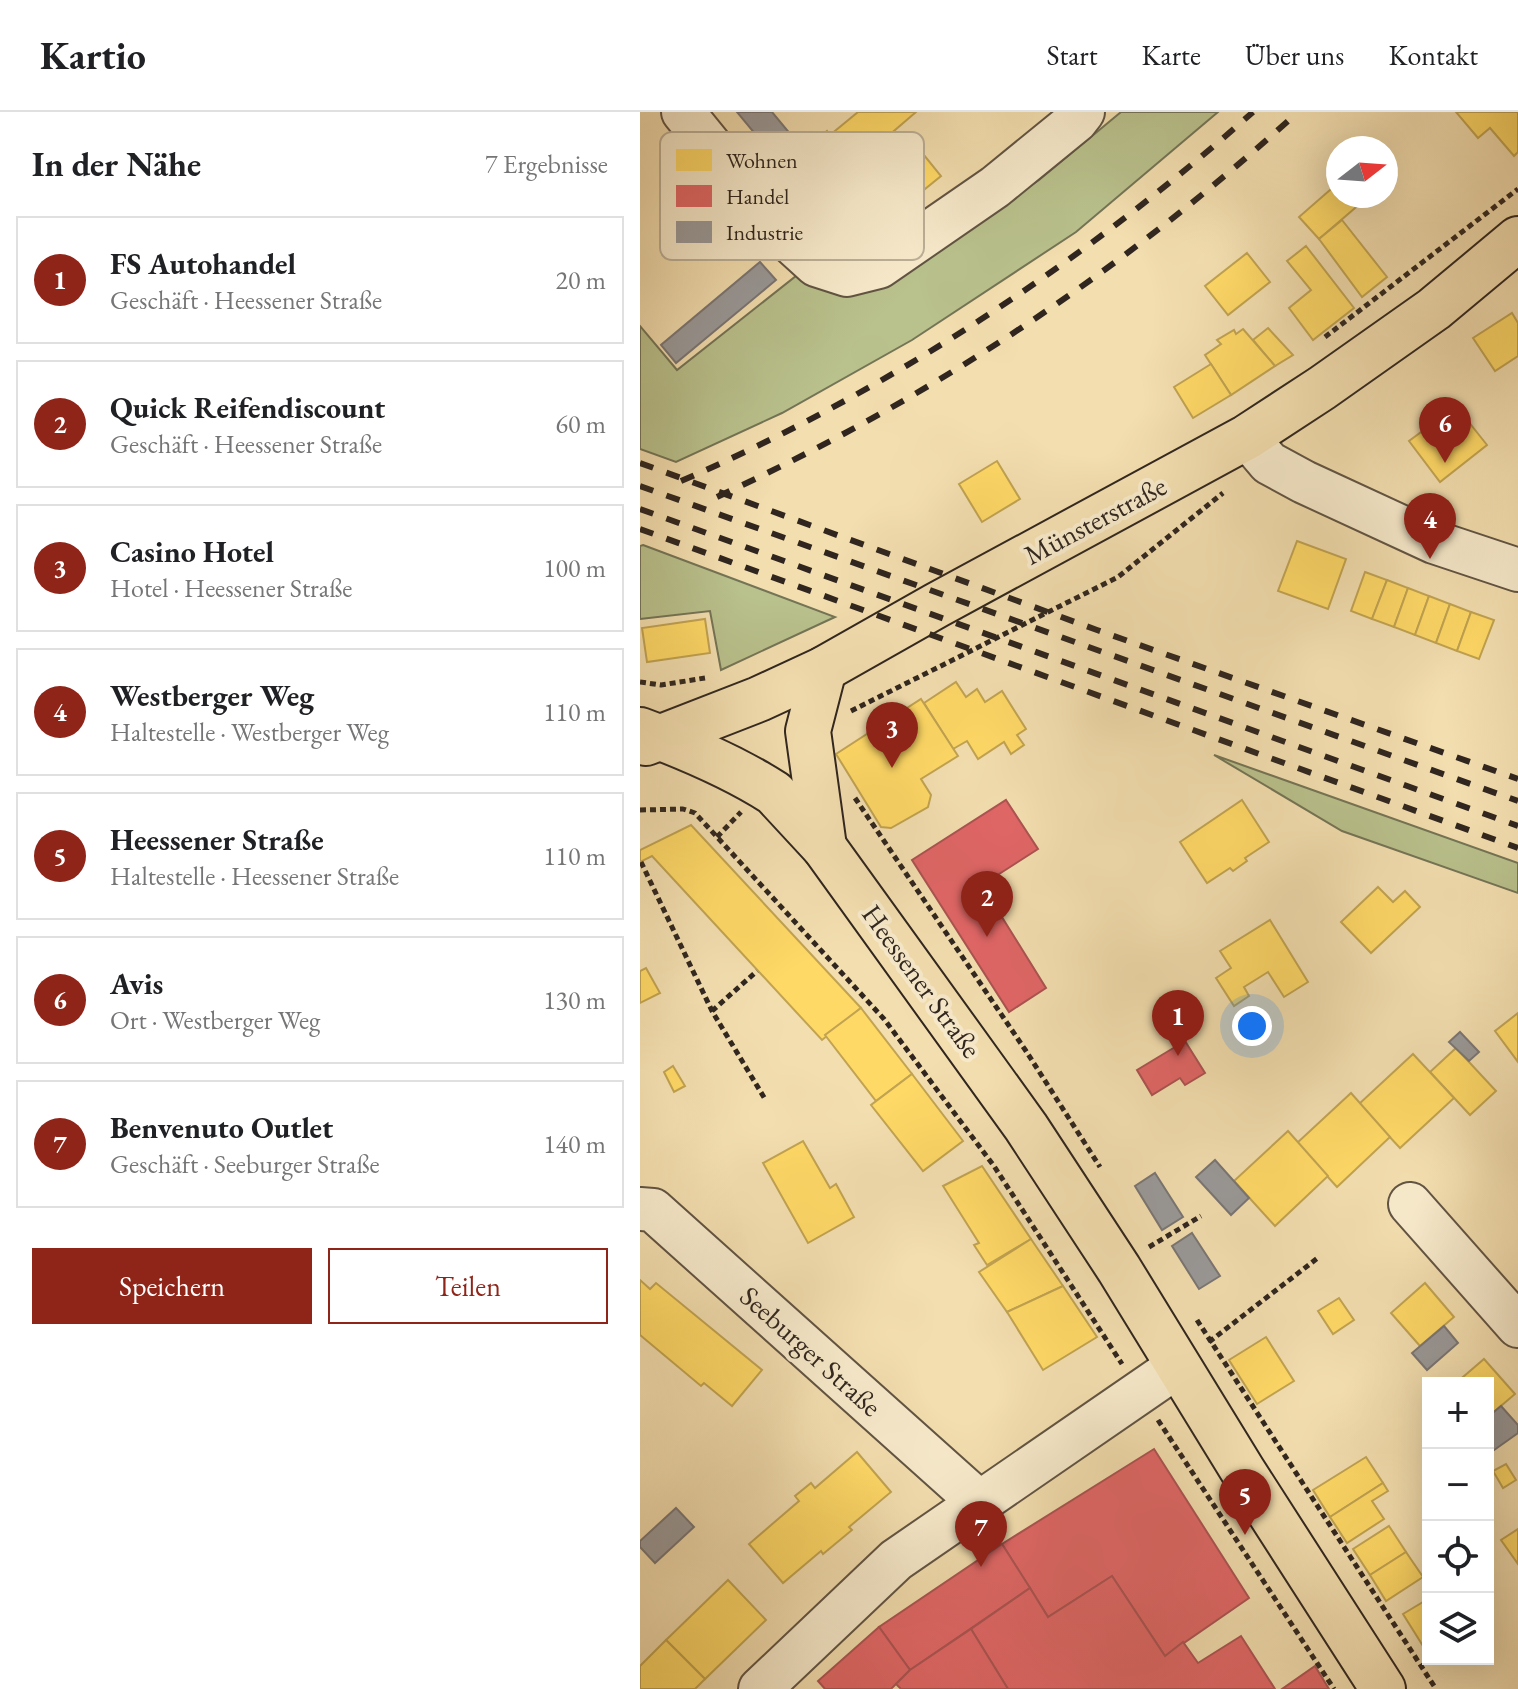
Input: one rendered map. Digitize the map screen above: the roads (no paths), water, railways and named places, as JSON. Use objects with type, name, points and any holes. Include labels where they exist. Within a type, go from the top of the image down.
[{"type":"main road","name":"Münsterstraße","points":[[647,737],[759,699],[824,669],[1247,437],[1434,309],[1518,239]]},
{"type":"main road","points":[[824,669],[808,731],[824,847]]},
{"type":"main road","name":"Heessener Straße","points":[[647,737],[728,766],[774,793],[824,847],[989,1074],[1119,1269],[1383,1689]]},
{"type":"street","points":[[683,112],[699,132]]},
{"type":"street","points":[[924,236],[995,187],[1083,112]]},
{"type":"street","points":[[810,260],[816,265],[847,275],[879,267],[889,260]]},
{"type":"street","points":[[1247,437],[1269,463],[1304,482],[1434,542],[1518,570]]},
{"type":"street","points":[[1410,1204],[1518,1326]]},
{"type":"street","name":"Seeburger Straße","points":[[640,1209],[653,1210],[979,1502]]},
{"type":"street","points":[[760,1689],[896,1560],[1178,1366]]},
{"type":"railway","points":[[681,481],[834,406],[982,319],[1122,220],[1253,112]]},
{"type":"railway","points":[[717,497],[875,417],[1022,327],[1163,226],[1298,112]]},
{"type":"railway","points":[[640,463],[1518,779]]},
{"type":"railway","points":[[640,486],[1518,801]]},
{"type":"railway","points":[[640,509],[1518,826]]},
{"type":"railway","points":[[640,529],[1518,848]]},
{"type":"place","name":"Avis","points":[[1445,463]]},
{"type":"place","name":"Westberger Weg","points":[[1430,559]]},
{"type":"place","name":"Casino Hotel","points":[[892,768]]},
{"type":"place","name":"Quick Reifendiscount","points":[[987,937]]},
{"type":"place","name":"FS Autohandel","points":[[1178,1056]]},
{"type":"place","name":"Heessener Straße","points":[[1245,1535]]},
{"type":"place","name":"Benvenuto Outlet","points":[[981,1567]]}]
